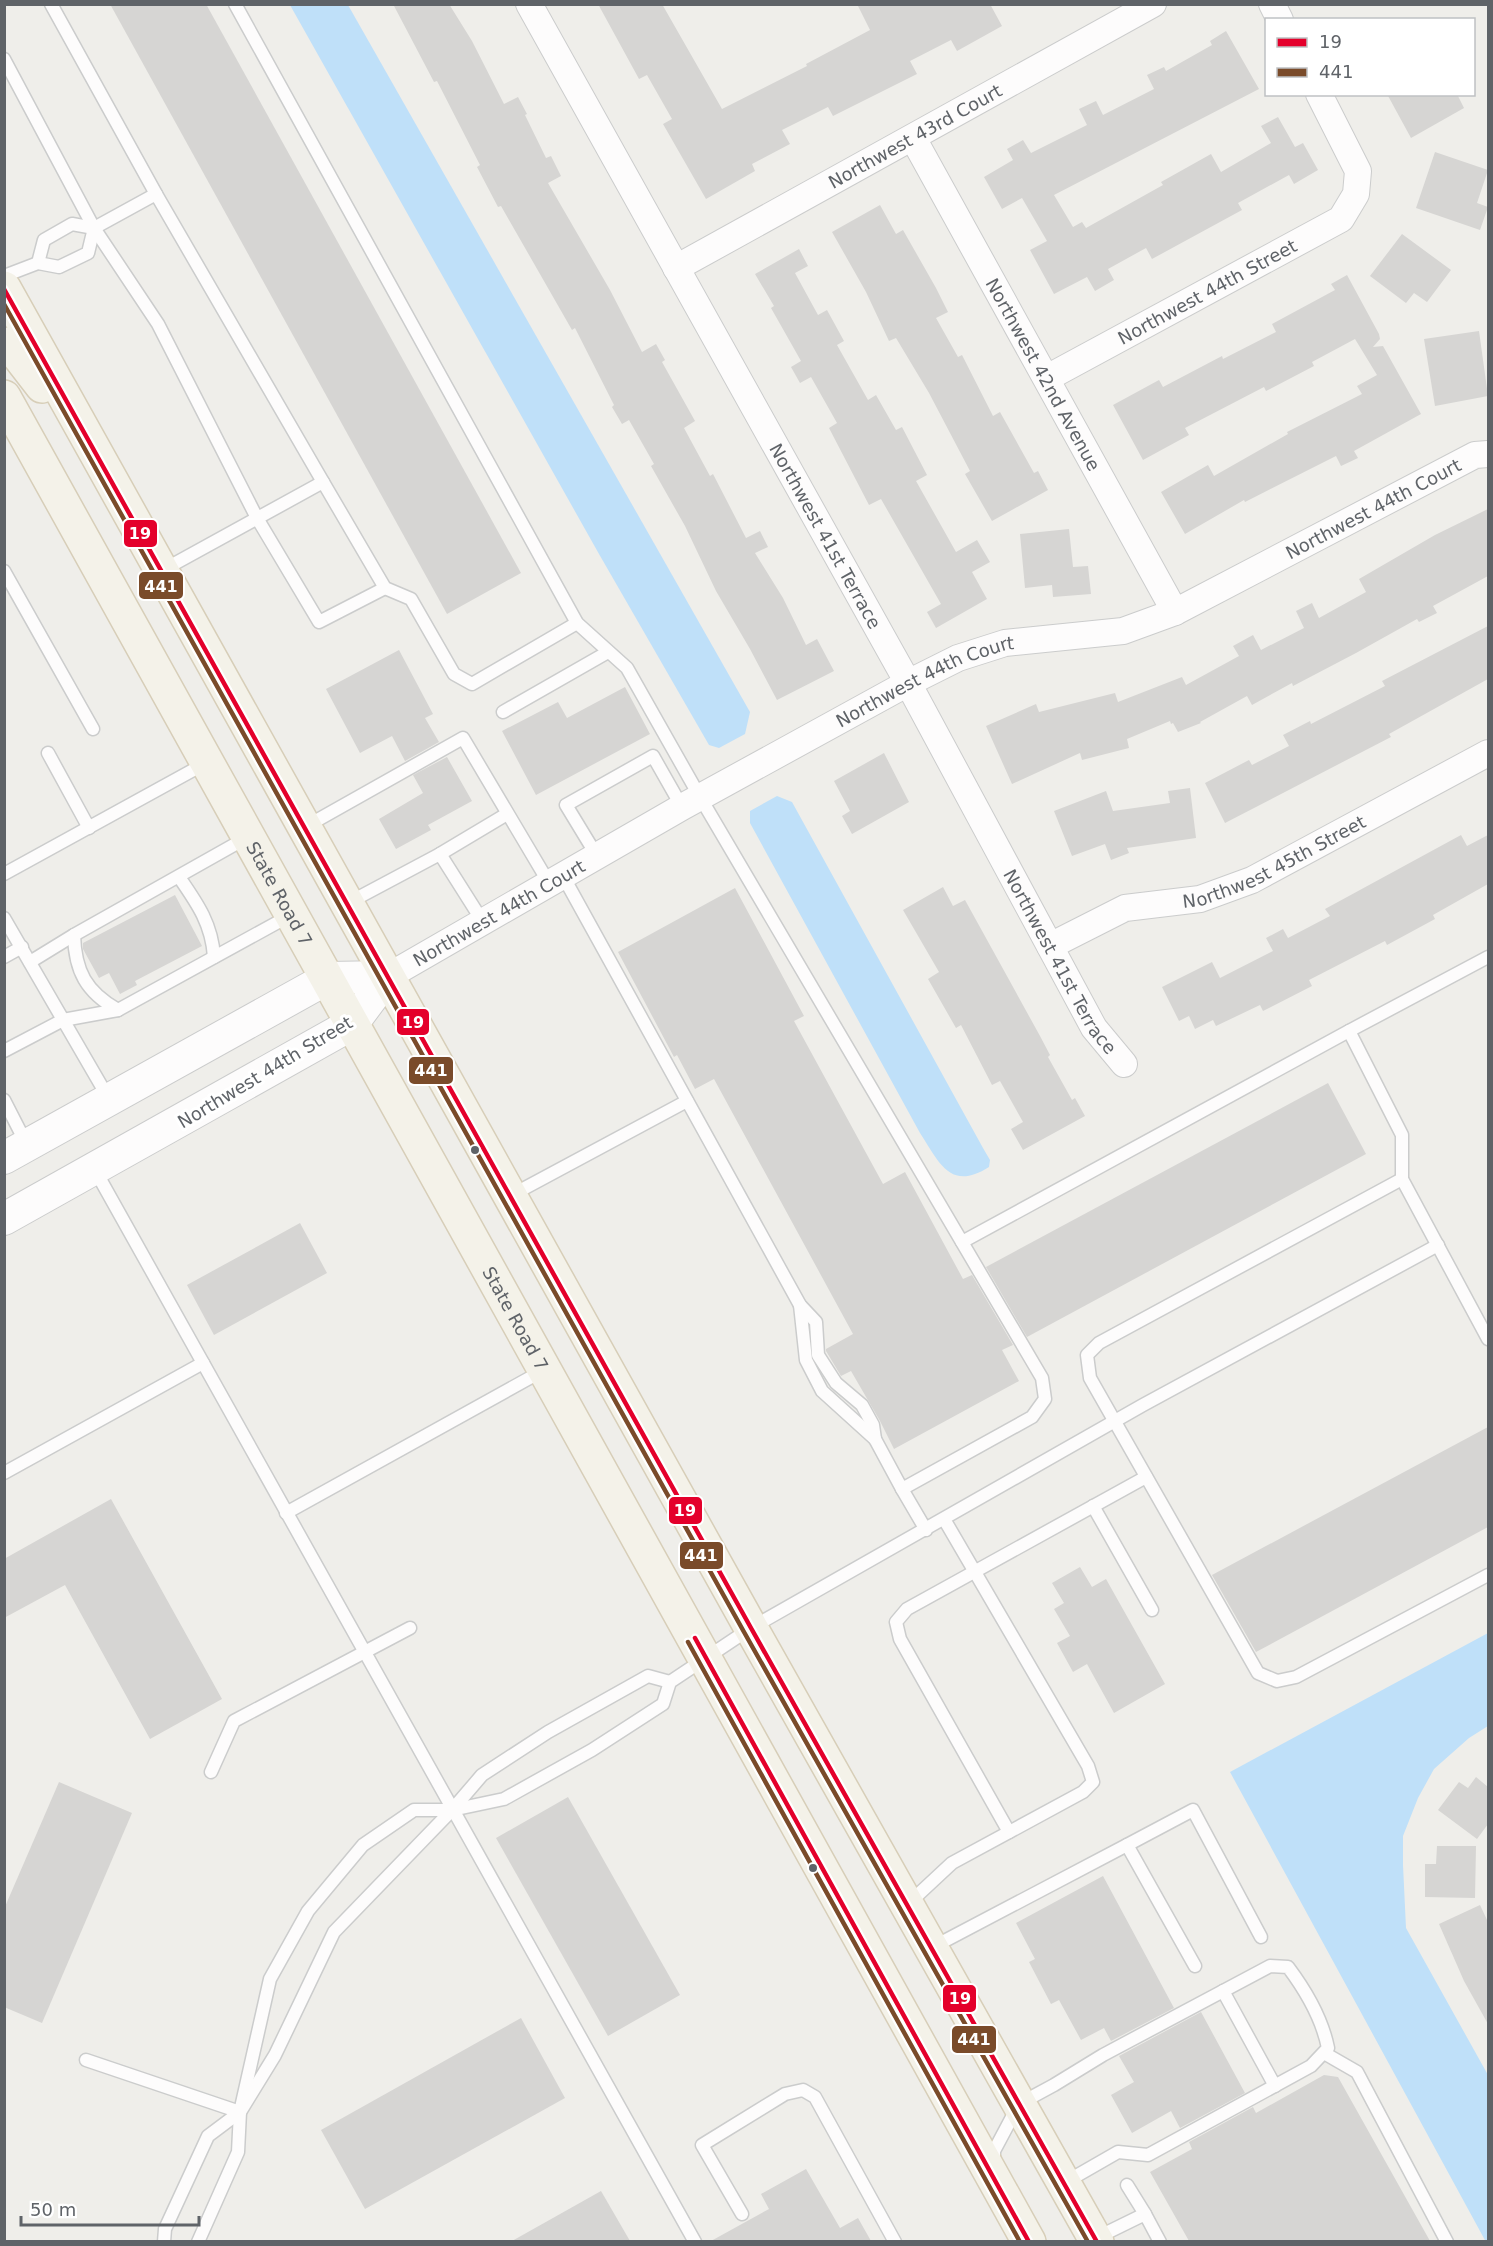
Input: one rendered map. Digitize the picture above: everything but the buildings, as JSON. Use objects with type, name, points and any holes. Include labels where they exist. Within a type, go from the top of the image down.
[{"type":"main road","points":[[4,288],[509,1196],[1096,2240]]},
{"type":"main road","points":[[4,344],[18,355],[108,473]]},
{"type":"main road","name":"State Road 7","points":[[4,397],[1029,2241]]},
{"type":"street","name":"Northwest 41st Terrace","points":[[530,4],[908,683],[1094,1028],[1124,1064]]},
{"type":"street","name":"Northwest 43rd Court","points":[[676,268],[1153,4]]},
{"type":"street","points":[[1272,4],[1279,18]]},
{"type":"street","name":"Northwest 44th Street","points":[[1047,378],[1341,219],[1356,194],[1358,171],[1320,96]]},
{"type":"street","name":"Northwest 42nd Avenue","points":[[913,138],[1175,612]]},
{"type":"street","name":"Northwest 44th Court","points":[[387,977],[691,802],[958,658],[1005,644],[1123,631],[1175,612],[1475,455],[1488,454]]},
{"type":"street","name":"Northwest 45th Street","points":[[1050,946],[1125,908],[1200,899],[1252,880],[1488,753]]},
{"type":"street","points":[[16,1152],[328,978],[387,977]]},
{"type":"street","name":"Northwest 44th Street","points":[[4,1219],[352,1024],[387,977]]},
{"type":"lane","points":[[51,4],[156,194],[385,588],[411,599],[454,674],[472,684],[577,623]]},
{"type":"lane","points":[[235,4],[577,623],[627,668],[691,802],[962,1242],[1042,1378],[1045,1399],[1032,1417],[902,1489]]},
{"type":"lane","points":[[4,59],[94,228],[158,324],[257,518],[320,622],[385,588]]},
{"type":"lane","points":[[38,263],[44,240],[72,224],[94,228],[156,194]]},
{"type":"lane","points":[[4,276],[38,263],[59,267],[88,253],[94,228]]},
{"type":"lane","points":[[162,571],[323,482]]},
{"type":"lane","points":[[4,571],[93,729]]},
{"type":"lane","points":[[503,712],[608,652]]},
{"type":"lane","points":[[304,828],[463,738],[507,814],[556,880],[687,1101],[800,1305],[816,1322],[819,1337],[818,1355],[836,1383],[862,1405],[873,1425],[875,1439]]},
{"type":"lane","points":[[48,753],[89,828]]},
{"type":"lane","points":[[597,856],[566,805],[653,756],[691,802]]},
{"type":"lane","points":[[4,874],[208,762]]},
{"type":"lane","points":[[346,904],[440,854],[507,814]]},
{"type":"lane","points":[[30,963],[74,935],[249,837]]},
{"type":"lane","points":[[440,854],[483,922]]},
{"type":"lane","points":[[179,877],[201,908],[209,925],[214,957]]},
{"type":"lane","points":[[4,1051],[63,1020],[118,1010],[292,915]]},
{"type":"lane","points":[[4,918],[110,1100]]},
{"type":"lane","points":[[74,935],[75,956],[82,974],[101,1000],[118,1010]]},
{"type":"lane","points":[[4,957],[21,947]]},
{"type":"lane","points":[[962,1242],[1488,957]]},
{"type":"lane","points":[[1349,1031],[1402,1135],[1402,1179],[1488,1339]]},
{"type":"lane","points":[[4,1100],[16,1152]]},
{"type":"lane","points":[[509,1196],[687,1101]]},
{"type":"lane","points":[[95,1170],[695,2241]]},
{"type":"lane","points":[[1402,1179],[1100,1343],[1087,1355],[1090,1378],[1258,1673],[1277,1681],[1296,1677],[1488,1575]]},
{"type":"lane","points":[[198,2241],[238,2152],[240,2112],[270,1979],[308,1911],[363,1845],[414,1810],[452,1810],[504,1799],[592,1750],[663,1704],[670,1682],[751,1628],[1115,1422],[1438,1245]]},
{"type":"lane","points":[[800,1305],[806,1360],[822,1391],[875,1439],[926,1530]]},
{"type":"lane","points":[[4,1473],[203,1363]]},
{"type":"lane","points":[[286,1513],[545,1369]]},
{"type":"lane","points":[[1009,1832],[900,1639],[896,1622],[907,1610],[1146,1477]]},
{"type":"lane","points":[[1094,1506],[1152,1610]]},
{"type":"lane","points":[[907,1905],[952,1863],[1083,1792],[1093,1782],[1088,1766],[944,1520]]},
{"type":"lane","points":[[211,1772],[234,1721],[410,1628]]},
{"type":"lane","points":[[164,2241],[165,2229],[208,2136],[240,2112],[275,2055],[334,1932],[452,1810],[482,1775],[548,1732],[648,1676],[670,1682]]},
{"type":"lane","points":[[931,1948],[1193,1810],[1261,1937]]},
{"type":"lane","points":[[1127,1845],[1195,1966]]},
{"type":"lane","points":[[994,2178],[994,2151],[1019,2104],[1103,2055],[1270,1966],[1288,1967],[1324,2027],[1328,2048],[1311,2066],[1148,2155],[1118,2152],[1064,2183]]},
{"type":"lane","points":[[1223,1991],[1275,2086]]},
{"type":"lane","points":[[1324,2053],[1357,2072],[1447,2241]]},
{"type":"lane","points":[[86,2060],[240,2112]]},
{"type":"lane","points":[[742,2214],[702,2145],[785,2094],[803,2090],[815,2097],[895,2241]]},
{"type":"lane","points":[[1127,2185],[1160,2241]]},
{"type":"lane","points":[[1096,2240],[1145,2214]]},
{"type":"water","points":[[290,5],[348,5],[750,712],[745,734],[719,748],[709,745]]},
{"type":"water","points":[[777,796],[792,802],[990,1160],[989,1167],[976,1174],[955,1175],[940,1163],[920,1133],[750,823],[750,811]]},
{"type":"water","points":[[1488,1633],[1488,1726],[1469,1738],[1434,1769],[1418,1798],[1403,1836],[1406,1928],[1488,2075],[1488,2241],[1486,2242],[1230,1772]]},
{"type":"transit line","name":"19","points":[[4,289],[751,1628],[1097,2242]]},
{"type":"transit line","name":"441","points":[[4,304],[744,1632],[1088,2242]]},
{"type":"transit line","name":"19","points":[[695,1638],[1029,2242]]},
{"type":"transit line","name":"441","points":[[688,1642],[1020,2242]]}]
